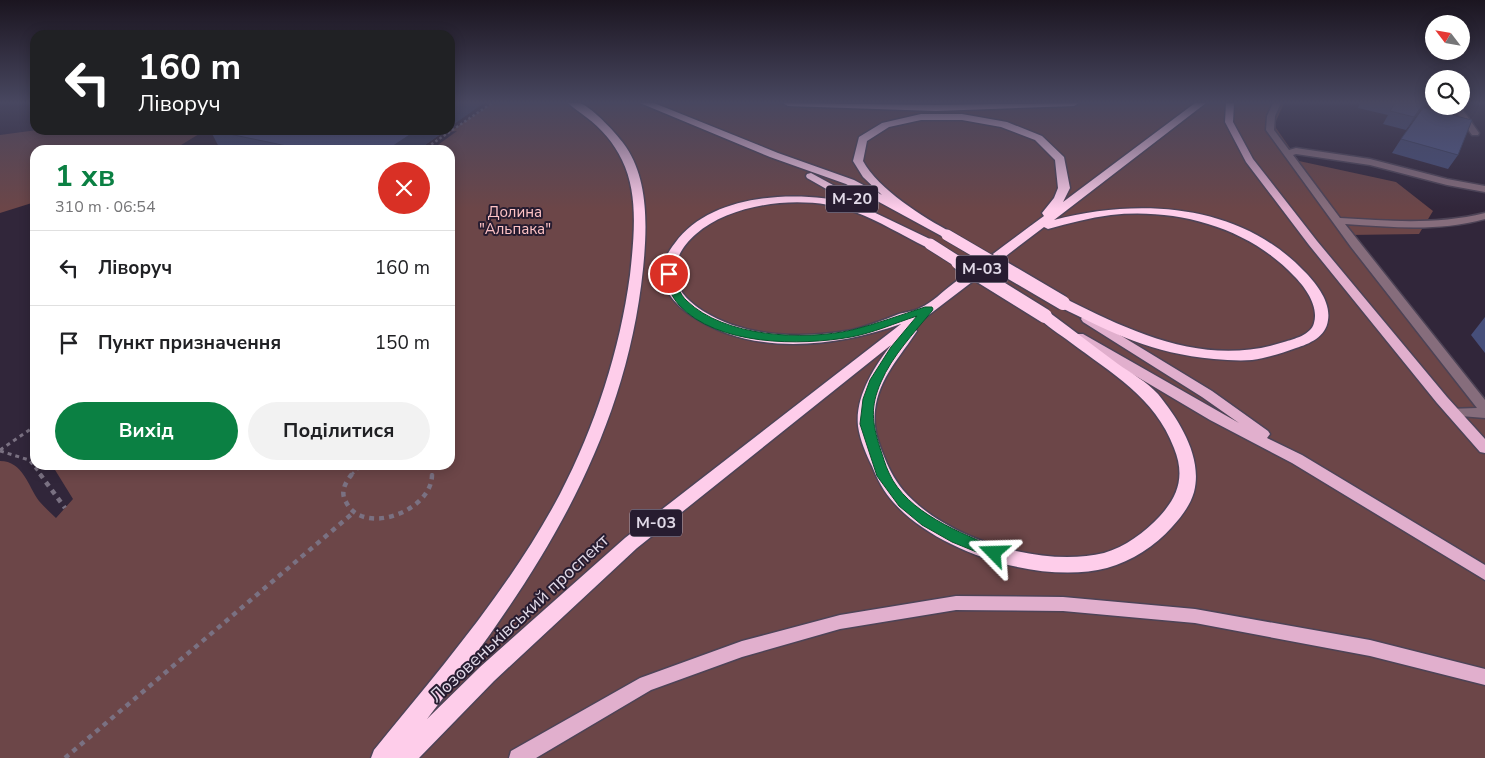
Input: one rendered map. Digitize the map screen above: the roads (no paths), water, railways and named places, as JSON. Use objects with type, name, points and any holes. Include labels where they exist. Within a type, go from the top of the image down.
[{"type":"highway","points":[[382,758],[472,642],[546,533],[567,496],[594,436],[618,361],[633,299],[639,251],[638,208],[635,186],[628,162],[614,138]]},
{"type":"highway","name":"М-20","points":[[731,138],[774,156],[850,182],[915,216],[1063,303]]},
{"type":"highway","points":[[865,138],[858,150],[858,161],[866,175],[915,216]]},
{"type":"highway","points":[[1037,138],[1053,149],[1059,157],[1064,170],[1064,187],[1057,202],[1037,228]]},
{"type":"highway","name":"М-03","points":[[928,309],[1155,138]]},
{"type":"highway","name":"М-20","points":[[774,156],[930,244],[1045,316]]},
{"type":"highway","points":[[928,309],[853,333],[837,336],[800,339],[761,336],[724,327],[698,315],[682,302],[673,288],[669,274],[671,259],[678,246],[706,220],[722,212],[768,202],[813,201],[855,208],[930,244]]},
{"type":"highway","points":[[1037,228],[1080,215],[1111,210],[1174,212],[1201,218],[1230,228],[1279,254],[1299,273],[1314,292],[1322,319],[1319,328],[1312,336],[1302,342],[1263,354],[1230,356],[1165,347],[1121,331],[1063,303]]},
{"type":"highway","points":[[928,309],[895,350],[876,380],[869,399],[866,424],[884,476],[904,503],[926,521],[957,538],[994,553],[1040,563],[1108,560],[1153,536],[1180,506],[1187,486],[1188,469],[1184,449],[1176,430],[1152,397],[1045,316]]},
{"type":"highway","name":"Лозовеньківський проспект","points":[[403,758],[487,674],[631,543],[928,309]]},
{"type":"main road","points":[[1238,138],[1249,160],[1313,243],[1485,448]]},
{"type":"main road","points":[[1063,303],[1207,394],[1297,459]]},
{"type":"main road","points":[[1045,316],[1176,395],[1297,459],[1485,573]]},
{"type":"main road","points":[[518,758],[646,684],[742,649],[840,622],[956,603],[1063,604],[1195,616],[1370,648],[1485,677]]},
{"type":"lane","points":[[1276,138],[1337,221],[1485,408]]},
{"type":"lane","points":[[1289,155],[1290,152],[1296,151],[1370,162],[1447,182],[1485,189]]},
{"type":"lane","points":[[1337,221],[1437,225],[1472,221],[1485,216]]},
{"type":"lane","points":[[1453,412],[1485,413]]},
{"type":"park label","name":"Долина \"Альпака\"","points":[[515,220]]}]
